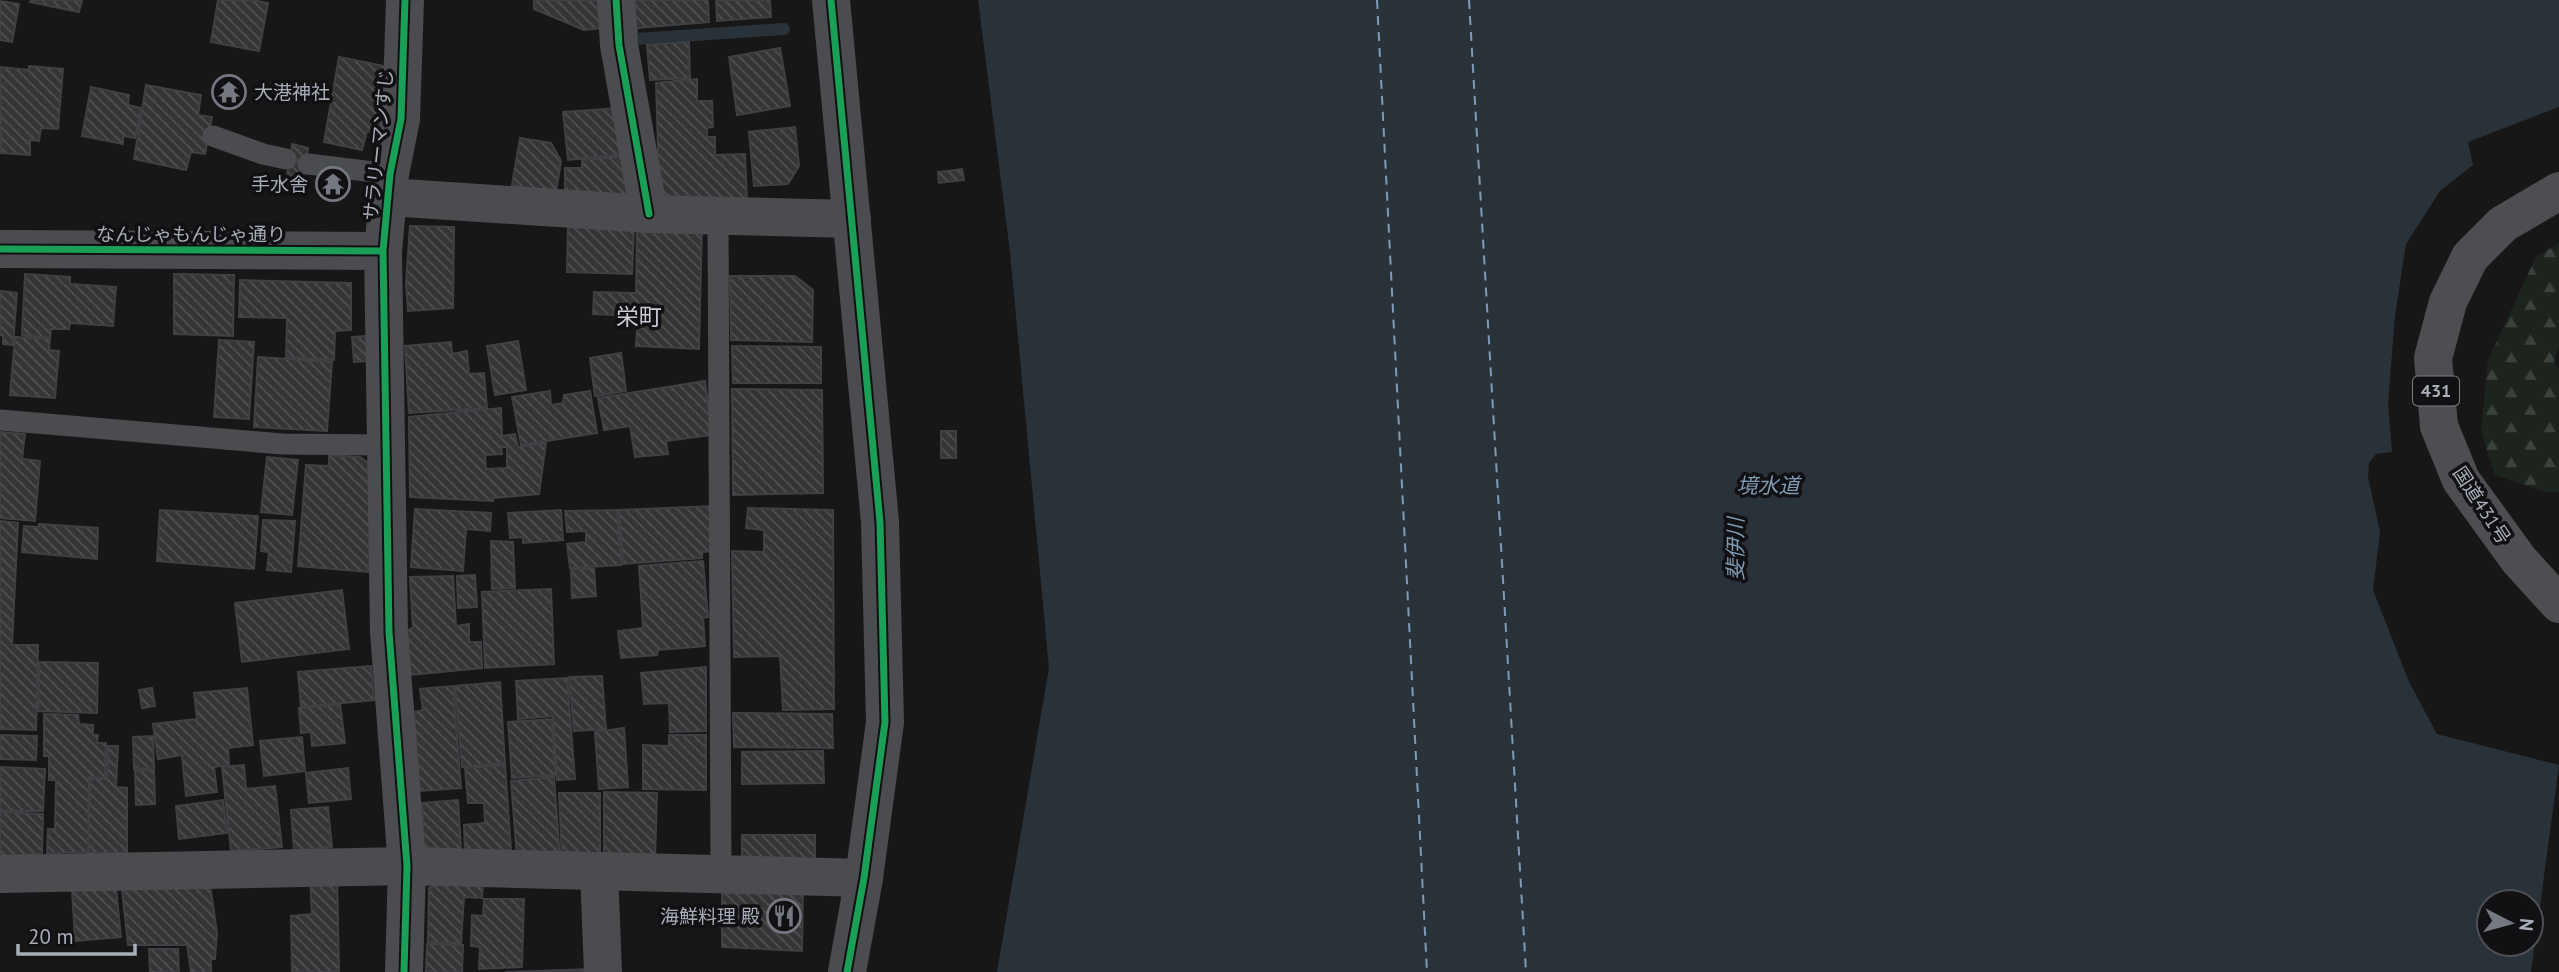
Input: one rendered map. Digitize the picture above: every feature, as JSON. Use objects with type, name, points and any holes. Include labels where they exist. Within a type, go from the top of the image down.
[{"type":"highway","name":"国道431号","points":[[2559,191],[2503,224],[2470,257],[2448,302],[2433,358],[2439,426],[2461,480],[2519,560],[2559,604]]},
{"type":"street","name":"サラリーマンすじ","points":[[404,972],[407,866],[389,632],[383,251],[389,186],[401,119],[405,0]]},
{"type":"street","points":[[615,0],[619,45],[649,214]]},
{"type":"street","points":[[831,0],[880,522],[885,722],[864,878],[847,972]]},
{"type":"street","points":[[389,186],[649,214],[852,219]]},
{"type":"street","name":"なんじゃもんじゃ通り","points":[[0,249],[383,251]]},
{"type":"street","points":[[0,875],[407,866],[864,878]]},
{"type":"street","points":[[599,872],[603,972]]},
{"type":"lane","points":[[213,136],[263,154],[286,159]]},
{"type":"lane","points":[[308,164],[389,186]]},
{"type":"lane","points":[[718,217],[721,873]]},
{"type":"lane","points":[[0,420],[282,444],[386,445]]},
{"type":"green space","points":[[2559,243],[2559,346],[2554,362],[2559,370],[2559,492],[2544,492],[2495,475],[2481,431],[2488,360],[2536,257]]},
{"type":"water","name":"境水道","points":[[978,0],[2559,0],[2559,107],[2468,142],[2473,165],[2440,191],[2406,244],[2395,316],[2388,403],[2392,452],[2376,454],[2369,463],[2368,477],[2380,532],[2373,590],[2409,682],[2437,734],[2559,765],[2542,888],[2475,888],[2475,958],[2533,958],[2531,972],[997,972],[1049,668],[1010,252]]},
{"type":"building","points":[[82,0],[79,12],[30,2]]},
{"type":"building","points":[[218,0],[268,3],[259,51],[211,42]]},
{"type":"building","points":[[534,0],[609,0],[611,27],[584,30],[534,9]]},
{"type":"building","points":[[632,0],[708,0],[709,22],[637,28],[637,34]]},
{"type":"building","points":[[716,0],[770,0],[771,17],[717,21]]},
{"type":"building","points":[[0,1],[19,4],[12,42],[0,40]]},
{"type":"building","points":[[689,42],[690,78],[650,80],[647,45]]},
{"type":"building","points":[[780,48],[790,106],[737,115],[729,57]]},
{"type":"building","points":[[339,57],[384,66],[379,134],[367,131],[362,150],[324,142]]},
{"type":"building","points":[[29,66],[63,69],[58,129],[41,128],[39,141],[30,140],[30,155],[1,153],[0,67],[29,70]]},
{"type":"building","points":[[697,79],[697,101],[712,101],[713,127],[707,128],[707,137],[715,137],[715,155],[745,154],[747,199],[664,199],[659,179],[656,83]]},
{"type":"building","points":[[146,85],[201,95],[198,115],[212,117],[205,154],[191,152],[186,170],[134,159]]},
{"type":"building","points":[[91,87],[129,95],[128,105],[141,108],[135,138],[123,136],[123,144],[82,136]]},
{"type":"building","points":[[620,108],[627,154],[568,160],[563,112]]},
{"type":"building","points":[[795,127],[799,166],[788,184],[754,186],[749,132]]},
{"type":"building","points":[[520,138],[551,143],[561,161],[556,193],[512,185]]},
{"type":"building","points":[[292,144],[308,148],[303,179],[287,175]]},
{"type":"building","points":[[628,156],[637,201],[565,200],[565,168],[582,168],[582,160]]},
{"type":"building","points":[[962,169],[964,180],[939,183],[938,172]]},
{"type":"building","name":"手水舎","points":[[321,176],[346,179],[345,193],[319,190]]},
{"type":"building","points":[[702,224],[699,349],[636,346],[638,316],[593,314],[594,292],[636,293],[637,225]]},
{"type":"building","points":[[568,225],[634,225],[632,274],[567,272]]},
{"type":"building","points":[[410,226],[454,227],[453,308],[408,311],[406,284]]},
{"type":"building","points":[[25,274],[70,277],[70,284],[116,287],[113,326],[70,323],[69,329],[51,329],[50,338],[22,335]]},
{"type":"building","points":[[174,274],[234,275],[233,336],[174,334]]},
{"type":"building","points":[[730,276],[795,276],[813,290],[812,342],[731,340]]},
{"type":"building","points":[[240,280],[351,283],[351,330],[335,331],[334,360],[286,357],[287,318],[239,317]]},
{"type":"building","points":[[0,291],[17,293],[13,345],[3,344],[3,335],[0,335]]},
{"type":"building","points":[[367,336],[368,361],[354,362],[352,337]]},
{"type":"building","points":[[15,337],[50,339],[49,350],[59,351],[55,398],[10,395]]},
{"type":"building","points":[[219,340],[254,342],[249,419],[214,417]]},
{"type":"building","points":[[518,341],[526,390],[495,395],[487,346]]},
{"type":"building","points":[[451,342],[452,354],[467,351],[469,374],[484,373],[487,408],[409,413],[405,346]]},
{"type":"building","points":[[732,346],[821,347],[821,383],[733,383]]},
{"type":"building","points":[[621,353],[626,391],[595,396],[590,358]]},
{"type":"building","points":[[258,357],[332,362],[327,431],[254,427]]},
{"type":"building","points":[[705,381],[712,435],[666,441],[668,454],[635,457],[630,426],[604,430],[598,398]]},
{"type":"building","points":[[732,389],[822,390],[823,493],[733,495]]},
{"type":"building","points":[[550,391],[551,405],[563,403],[564,395],[590,391],[597,433],[521,445],[512,397]]},
{"type":"building","points":[[501,408],[502,436],[515,434],[518,447],[546,443],[539,494],[493,498],[493,501],[410,497],[409,417]],"holes":[[[501,447],[507,447],[507,468],[486,469],[485,455],[502,454]]]},
{"type":"building","points":[[941,431],[956,431],[956,458],[941,458]]},
{"type":"building","points":[[0,432],[25,434],[22,459],[40,461],[35,521],[0,518]]},
{"type":"building","points":[[329,455],[360,457],[377,470],[368,572],[298,566],[306,465],[329,466]]},
{"type":"building","points":[[267,457],[298,460],[292,515],[261,512]]},
{"type":"building","points":[[714,506],[714,551],[702,552],[702,558],[623,564],[619,510]]},
{"type":"building","points":[[748,508],[833,510],[834,709],[783,710],[780,656],[734,657],[732,551],[764,552],[764,530],[746,528]]},
{"type":"building","points":[[415,509],[491,513],[490,531],[466,529],[463,571],[411,567]]},
{"type":"building","points":[[160,510],[258,516],[254,569],[157,561]]},
{"type":"building","points":[[561,510],[563,540],[523,543],[523,537],[510,538],[508,513]]},
{"type":"building","points":[[617,510],[621,565],[570,568],[567,544],[586,542],[586,531],[567,532],[565,511]]},
{"type":"building","points":[[263,520],[295,521],[291,572],[267,570],[269,552],[261,551]]},
{"type":"building","points":[[0,521],[18,523],[12,645],[38,645],[36,730],[0,729]]},
{"type":"building","points":[[39,524],[98,528],[97,559],[22,552],[24,526],[39,527]]},
{"type":"building","points":[[491,541],[513,542],[515,588],[492,589]]},
{"type":"building","points":[[703,561],[708,617],[703,618],[705,646],[658,650],[657,655],[621,658],[618,631],[643,628],[639,566]]},
{"type":"building","points":[[571,569],[594,569],[596,596],[572,598]]},
{"type":"building","points":[[475,575],[477,607],[458,608],[457,576]]},
{"type":"building","points":[[453,576],[456,626],[469,624],[469,642],[481,642],[482,668],[410,675],[407,630],[413,628],[410,577]]},
{"type":"building","points":[[551,589],[554,664],[485,668],[482,592]]},
{"type":"building","points":[[342,590],[349,649],[242,662],[235,603]]},
{"type":"building","points":[[39,662],[98,663],[97,713],[38,711]]},
{"type":"building","points":[[371,666],[374,700],[301,707],[298,672]]},
{"type":"building","points":[[706,667],[706,731],[670,732],[669,703],[644,704],[641,673]]},
{"type":"building","points":[[602,676],[606,729],[574,731],[569,677]]},
{"type":"building","points":[[567,678],[575,779],[557,780],[553,716],[518,719],[516,681]]},
{"type":"building","points":[[500,682],[505,763],[462,767],[455,686]]},
{"type":"building","points":[[453,686],[461,788],[420,791],[414,712],[423,710],[420,689]]},
{"type":"building","points":[[152,688],[155,706],[142,708],[139,690]]},
{"type":"building","points":[[247,688],[253,745],[228,748],[229,765],[214,767],[217,792],[186,796],[182,755],[158,759],[153,724],[197,719],[194,693]]},
{"type":"building","points":[[340,704],[345,743],[312,746],[311,732],[301,733],[299,708]]},
{"type":"building","points":[[733,713],[832,714],[833,748],[734,747]]},
{"type":"building","points":[[44,714],[78,715],[79,724],[93,725],[93,735],[98,735],[97,743],[106,743],[105,778],[89,777],[88,852],[47,853],[48,829],[55,829],[56,780],[49,780],[49,756],[44,756]]},
{"type":"building","points":[[552,719],[556,775],[512,778],[508,722]]},
{"type":"building","points":[[624,728],[628,787],[599,789],[595,732]]},
{"type":"building","points":[[0,735],[37,736],[36,760],[0,759]]},
{"type":"building","points":[[669,735],[706,735],[706,790],[643,789],[643,745],[669,746]]},
{"type":"building","points":[[153,736],[154,768],[134,769],[133,737]]},
{"type":"building","points":[[302,737],[305,771],[264,776],[260,741]]},
{"type":"building","points":[[108,746],[118,746],[116,787],[127,788],[127,853],[88,853],[90,779],[107,779]]},
{"type":"building","points":[[823,751],[824,783],[742,784],[742,752]]},
{"type":"building","points":[[244,765],[246,789],[275,786],[282,847],[231,851],[222,767]]},
{"type":"building","points":[[505,765],[511,850],[465,853],[464,825],[485,823],[484,803],[468,803],[465,768]]},
{"type":"building","points":[[0,767],[45,769],[43,811],[0,811]]},
{"type":"building","points":[[348,768],[351,799],[309,803],[306,773]]},
{"type":"building","points":[[154,770],[155,804],[136,805],[135,771]]},
{"type":"building","points":[[554,777],[560,859],[517,858],[511,781]]},
{"type":"building","points":[[604,792],[657,793],[655,860],[604,858]]},
{"type":"building","points":[[559,793],[600,793],[600,859],[562,858]]},
{"type":"building","points":[[223,800],[227,833],[179,839],[176,806]]},
{"type":"building","points":[[458,800],[461,850],[424,848],[422,803]]},
{"type":"building","points":[[328,807],[332,847],[294,851],[291,810]]},
{"type":"building","points":[[0,812],[43,814],[42,854],[0,856]]},
{"type":"building","points":[[742,835],[815,835],[815,862],[742,862]]},
{"type":"building","points":[[337,875],[339,972],[292,972],[291,916],[312,914],[310,878]]},
{"type":"building","points":[[209,878],[217,933],[211,972],[191,972],[187,945],[128,945],[121,881]]},
{"type":"building","points":[[439,882],[483,884],[482,898],[464,897],[461,943],[428,942],[429,888]]},
{"type":"building","points":[[722,884],[803,887],[802,951],[722,947]]},
{"type":"building","points":[[116,888],[121,937],[75,941],[72,889]]},
{"type":"building","points":[[484,899],[524,899],[522,967],[479,969],[480,947],[471,946],[472,915],[483,916]]},
{"type":"building","points":[[427,944],[463,945],[462,972],[426,972]]},
{"type":"building","points":[[149,949],[178,949],[179,972],[150,972]]},
{"type":"building","points":[[591,969],[591,972],[505,972]]},
{"type":"waterway","points":[[637,39],[784,29]]},
{"type":"ferry route","points":[[1377,0],[1427,972]]},
{"type":"ferry route","points":[[1469,0],[1526,972]]},
{"type":"cycle path","points":[[404,972],[407,866],[389,632],[383,251],[390,174],[401,119],[405,0]]},
{"type":"cycle path","points":[[616,0],[619,45],[649,214]]},
{"type":"cycle path","points":[[831,0],[880,522],[885,722],[864,878],[847,972]]},
{"type":"cycle path","points":[[0,249],[383,251]]},
{"type":"place","name":"大港神社","points":[[229,92]]},
{"type":"place","name":"手水舎","points":[[333,184]]},
{"type":"place","name":"海鮮料理 殿","points":[[784,916]]},
{"type":"district","name":"栄町","points":[[639,317]]},
{"type":"water label","name":"斐伊川","points":[[1736,549]]}]
